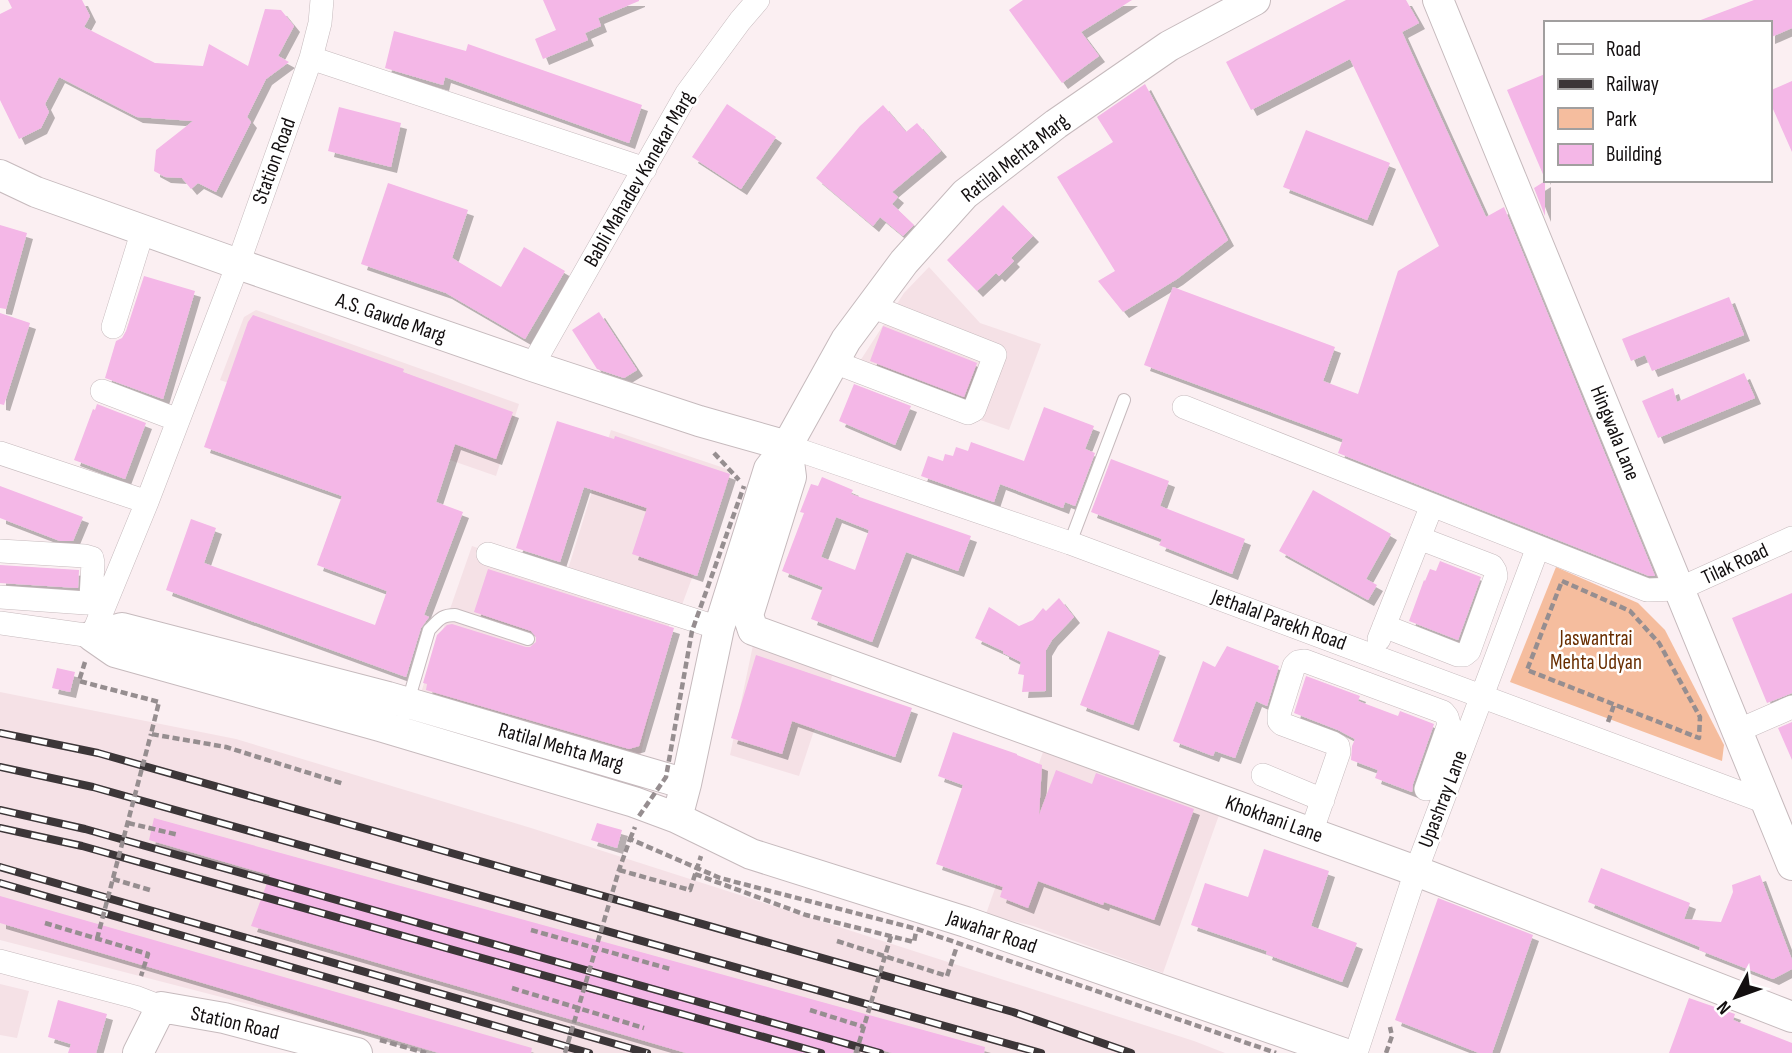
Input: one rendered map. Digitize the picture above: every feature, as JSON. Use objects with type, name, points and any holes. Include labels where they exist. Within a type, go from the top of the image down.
[{"type":"street","name":"Station Road","points":[[92,636],[100,592],[147,502],[238,264],[311,58],[320,23],[322,0]]},
{"type":"street","name":"Babli Mahadev Kanekar Marg","points":[[532,366],[687,93],[758,0]]},
{"type":"street","name":"Ratilal Mehta Marg","points":[[92,636],[122,628],[407,702],[686,784],[719,628],[769,469],[787,446],[846,340],[904,262],[965,194],[1056,124],[1170,46],[1255,0]]},
{"type":"street","name":"Hingwala Lane","points":[[1438,0],[1792,865]]},
{"type":"street","points":[[311,58],[645,169]]},
{"type":"street","name":"A.S. Gawde Marg","points":[[0,175],[36,192],[532,366],[699,421],[787,446]]},
{"type":"street","points":[[113,327],[143,230]]},
{"type":"street","points":[[834,362],[968,413],[974,410],[995,355],[871,306]]},
{"type":"street","points":[[102,391],[178,420]]},
{"type":"street","points":[[1184,407],[1647,590],[1679,589]]},
{"type":"street","name":"Jethalal Parekh Road","points":[[787,446],[1070,543],[1768,803]]},
{"type":"street","name":"Khokhani Lane","points":[[787,446],[792,477],[748,615],[753,630],[1416,871],[1792,1017]]},
{"type":"street","points":[[0,453],[147,502]]},
{"type":"street","points":[[1373,655],[1432,505]]},
{"type":"street","points":[[1384,626],[1458,655],[1469,651],[1496,576],[1495,571],[1492,566],[1419,538]]},
{"type":"street","name":"Tilak Road","points":[[1679,589],[1792,538]]},
{"type":"street","name":"Upashray Lane","points":[[1356,1053],[1416,871],[1444,767],[1483,695],[1538,547]]},
{"type":"street","points":[[0,551],[89,557],[100,592],[86,603],[0,597]]},
{"type":"street","points":[[488,554],[719,628]]},
{"type":"street","points":[[55,631],[57,601]]},
{"type":"street","points":[[1482,615],[1508,625]]},
{"type":"street","points":[[0,623],[92,636]]},
{"type":"street","name":"Jawahar Road","points":[[92,636],[116,652],[621,798],[677,818],[751,854],[966,922],[1343,1053]]},
{"type":"street","points":[[1311,833],[1339,752],[1338,746],[1333,743],[1279,721],[1294,666],[1298,662],[1305,661],[1443,712],[1449,724],[1444,767],[1426,789]]},
{"type":"street","points":[[1399,696],[1409,669]]},
{"type":"street","points":[[1737,731],[1792,707]]},
{"type":"street","points":[[1264,775],[1323,800]]},
{"type":"street","points":[[677,818],[686,784]]},
{"type":"street","points":[[0,961],[135,997],[161,1007]]},
{"type":"street","name":"Station Road","points":[[138,1053],[161,1007],[368,1046]]},
{"type":"lane","points":[[1070,543],[1124,400]]},
{"type":"lane","points":[[399,732],[429,630],[440,618],[455,615],[528,639]]},
{"type":"path","points":[[639,816],[666,777],[692,631],[744,486],[725,464]]},
{"type":"path","points":[[1562,581],[1630,611],[1659,643],[1700,717],[1699,738],[1614,705],[1527,670],[1562,581]]},
{"type":"path","points":[[92,636],[79,681],[159,702],[97,939]]},
{"type":"path","points":[[1606,726],[1614,705]]},
{"type":"path","points":[[151,734],[226,747],[344,784]]},
{"type":"path","points":[[128,823],[179,835]]},
{"type":"path","points":[[565,1053],[618,870],[630,839],[720,878],[917,929],[1276,1053]]},
{"type":"path","points":[[618,870],[691,890],[695,874],[806,915],[914,942]]},
{"type":"path","points":[[113,880],[150,890]]},
{"type":"path","points":[[45,923],[148,954]]},
{"type":"path","points":[[531,930],[670,969]]},
{"type":"path","points":[[856,1053],[891,936]]},
{"type":"path","points":[[837,941],[947,976]]},
{"type":"path","points":[[512,988],[644,1028]]},
{"type":"path","points":[[810,1010],[864,1027]]},
{"type":"path","points":[[1386,1053],[1392,1035]]},
{"type":"path","points":[[368,1046],[426,1053]]},
{"type":"shaded area","points":[[929,267],[980,323],[1041,344],[1009,430],[851,375],[904,293]]},
{"type":"shaded area","points":[[256,310],[519,404],[496,476],[220,380],[244,317]]},
{"type":"shaded area","points":[[611,430],[727,469],[730,477],[677,618],[671,616],[639,763],[420,695],[472,546],[565,579]]},
{"type":"shaded area","points":[[753,645],[833,673],[799,776],[730,755]]},
{"type":"shaded area","points":[[0,692],[236,739],[531,828],[1225,1053],[439,1053],[0,940]]},
{"type":"shaded area","points":[[1043,752],[1219,815],[1163,973],[1033,926],[986,914]]},
{"type":"shaded area","points":[[0,984],[29,991],[17,1038],[0,1035]]},
{"type":"green space","name":"Jaswantrai Mehta Udyan","points":[[1556,567],[1638,603],[1665,630],[1724,745],[1722,761],[1510,682]]},
{"type":"building","points":[[8,0],[82,0],[90,16],[84,27],[155,63],[203,66],[209,44],[248,66],[265,9],[281,10],[294,26],[278,56],[289,62],[266,79],[247,117],[251,122],[216,192],[198,183],[191,189],[182,178],[165,177],[154,171],[156,150],[193,121],[137,117],[59,77],[45,104],[49,112],[41,128],[19,139],[0,100],[0,14],[12,8]]},
{"type":"building","points":[[543,0],[639,1],[598,18],[601,26],[585,33],[588,40],[543,59],[535,39],[556,30]]},
{"type":"building","points":[[1023,0],[1132,0],[1081,32],[1099,56],[1062,83],[1009,10]]},
{"type":"building","points":[[1346,0],[1406,0],[1419,23],[1402,32],[1486,217],[1504,207],[1655,576],[1649,576],[1338,453],[1343,439],[1144,365],[1173,287],[1335,347],[1323,381],[1358,394],[1398,271],[1439,246],[1350,59],[1251,110],[1226,62]]},
{"type":"building","points":[[1754,0],[1792,0],[1792,28],[1771,37],[1771,21],[1698,21]]},
{"type":"building","points":[[394,31],[466,51],[468,44],[642,105],[629,143],[445,77],[443,85],[385,68]]},
{"type":"building","points":[[1544,74],[1544,177],[1507,90]]},
{"type":"building","points":[[1792,81],[1792,152],[1771,105],[1771,90]]},
{"type":"building","points":[[1145,84],[1228,240],[1177,279],[1123,312],[1098,281],[1115,271],[1057,177],[1113,142],[1097,117]]},
{"type":"building","points":[[727,104],[776,137],[741,189],[692,157]]},
{"type":"building","points":[[883,105],[906,132],[917,123],[941,151],[892,192],[898,197],[892,204],[914,225],[903,236],[880,217],[873,226],[816,178],[860,126]]},
{"type":"building","points":[[339,107],[401,123],[391,167],[328,151]]},
{"type":"building","points":[[1306,130],[1390,163],[1367,220],[1283,187]]},
{"type":"building","points":[[1545,182],[1545,216],[1534,188]]},
{"type":"building","points":[[388,183],[468,210],[452,258],[501,287],[524,247],[565,271],[525,339],[446,293],[361,264]]},
{"type":"building","points":[[1003,205],[1033,236],[1011,258],[1014,261],[999,276],[996,273],[977,291],[947,260]]},
{"type":"building","points":[[0,225],[27,233],[6,309],[0,308]]},
{"type":"building","points":[[144,276],[195,291],[163,399],[105,378],[116,341],[122,338],[126,331]]},
{"type":"building","points":[[1729,297],[1744,335],[1652,371],[1645,355],[1631,361],[1622,339]]},
{"type":"building","points":[[599,312],[637,370],[624,378],[597,369],[572,330]]},
{"type":"building","points":[[0,313],[30,323],[4,405],[0,404]]},
{"type":"building","points":[[253,315],[404,369],[403,372],[513,412],[496,459],[455,444],[436,502],[463,512],[424,615],[429,617],[421,628],[406,677],[166,590],[191,519],[216,528],[204,563],[375,625],[387,591],[317,565],[342,496],[204,447],[248,322]]},
{"type":"building","points":[[883,326],[977,363],[964,397],[870,361]]},
{"type":"building","points":[[1744,373],[1755,398],[1658,438],[1642,401],[1673,388],[1677,402]]},
{"type":"building","points":[[854,384],[911,406],[895,445],[839,421]]},
{"type":"building","points":[[97,404],[146,423],[125,479],[74,460]]},
{"type":"building","points":[[1044,407],[1094,426],[1085,449],[1095,453],[1075,506],[1065,502],[1063,508],[1000,484],[994,502],[921,476],[928,456],[943,461],[945,454],[953,456],[956,447],[968,451],[971,442],[1024,461]]},
{"type":"building","points":[[557,421],[614,439],[615,436],[730,474],[697,576],[632,554],[647,508],[584,487],[560,562],[516,548]]},
{"type":"building","points":[[1111,459],[1169,481],[1160,506],[1245,539],[1232,574],[1159,545],[1162,539],[1091,512]]},
{"type":"building","points":[[822,477],[853,490],[851,494],[971,536],[958,571],[906,552],[872,642],[811,619],[823,587],[782,571],[804,513],[800,512],[811,484],[818,486]],"holes":[[[836,517],[869,530],[855,570],[821,557]]]},
{"type":"building","points":[[0,486],[83,517],[73,541],[60,541],[0,518]]},
{"type":"building","points":[[1313,490],[1391,534],[1366,579],[1377,585],[1368,600],[1279,551]]},
{"type":"building","points":[[1440,561],[1481,577],[1458,640],[1409,621],[1424,580],[1430,569],[1436,571]]},
{"type":"building","points":[[0,565],[79,570],[78,588],[0,583]]},
{"type":"building","points":[[488,569],[674,628],[639,746],[629,749],[426,690],[427,684],[423,683],[437,635],[447,625],[452,624],[526,647],[536,642],[531,631],[474,612]]},
{"type":"building","points":[[1792,593],[1792,693],[1767,703],[1732,618]]},
{"type":"building","points":[[1059,598],[1074,617],[1046,650],[1046,691],[1022,692],[1024,675],[1018,674],[1021,662],[975,638],[989,607],[1019,626],[1033,620],[1043,608],[1046,611]]},
{"type":"building","points":[[1108,631],[1160,651],[1133,725],[1080,705]]},
{"type":"building","points":[[1227,646],[1279,666],[1267,706],[1256,701],[1235,758],[1215,751],[1213,756],[1173,741],[1203,661],[1215,667]]},
{"type":"building","points":[[756,655],[912,708],[895,757],[792,721],[782,754],[731,738]]},
{"type":"building","points":[[57,668],[75,672],[70,692],[52,688]]},
{"type":"building","points":[[1306,676],[1360,696],[1358,701],[1398,716],[1400,711],[1434,724],[1412,792],[1375,778],[1378,770],[1351,760],[1355,739],[1294,713]]},
{"type":"building","points":[[1792,722],[1792,760],[1778,728]]},
{"type":"building","points":[[953,732],[1042,765],[1039,815],[1056,770],[1092,784],[1096,773],[1194,809],[1154,920],[1038,881],[1028,908],[1000,897],[1003,887],[936,864],[963,785],[938,776]]},
{"type":"building","points":[[154,818],[985,1047],[984,1053],[892,1053],[855,1042],[853,1053],[686,1053],[251,926],[270,875],[149,840]]},
{"type":"building","points":[[597,823],[622,830],[617,848],[591,840]]},
{"type":"building","points":[[1264,849],[1329,871],[1311,926],[1357,943],[1342,982],[1266,954],[1267,951],[1191,925],[1205,883],[1248,897]]},
{"type":"building","points":[[1601,868],[1690,903],[1684,919],[1721,922],[1733,892],[1732,885],[1760,875],[1792,960],[1792,969],[1773,979],[1588,902]]},
{"type":"building","points":[[0,896],[532,1048],[531,1053],[439,1053],[415,1046],[0,923]]},
{"type":"building","points":[[1438,898],[1533,935],[1492,1053],[1479,1053],[1395,1020]]},
{"type":"building","points":[[1689,998],[1735,1014],[1733,1020],[1792,1043],[1792,1053],[1669,1053]]},
{"type":"building","points":[[58,1000],[107,1014],[96,1053],[68,1053],[71,1044],[48,1037]]},
{"type":"railway","points":[[0,733],[98,753],[1013,1012],[1131,1053]]},
{"type":"railway","points":[[0,767],[93,787],[1041,1053]]},
{"type":"railway","points":[[0,810],[85,829],[880,1053]]},
{"type":"railway","points":[[0,828],[82,846],[821,1053]]},
{"type":"railway","points":[[0,867],[647,1053]]},
{"type":"railway","points":[[0,883],[589,1053]]}]
